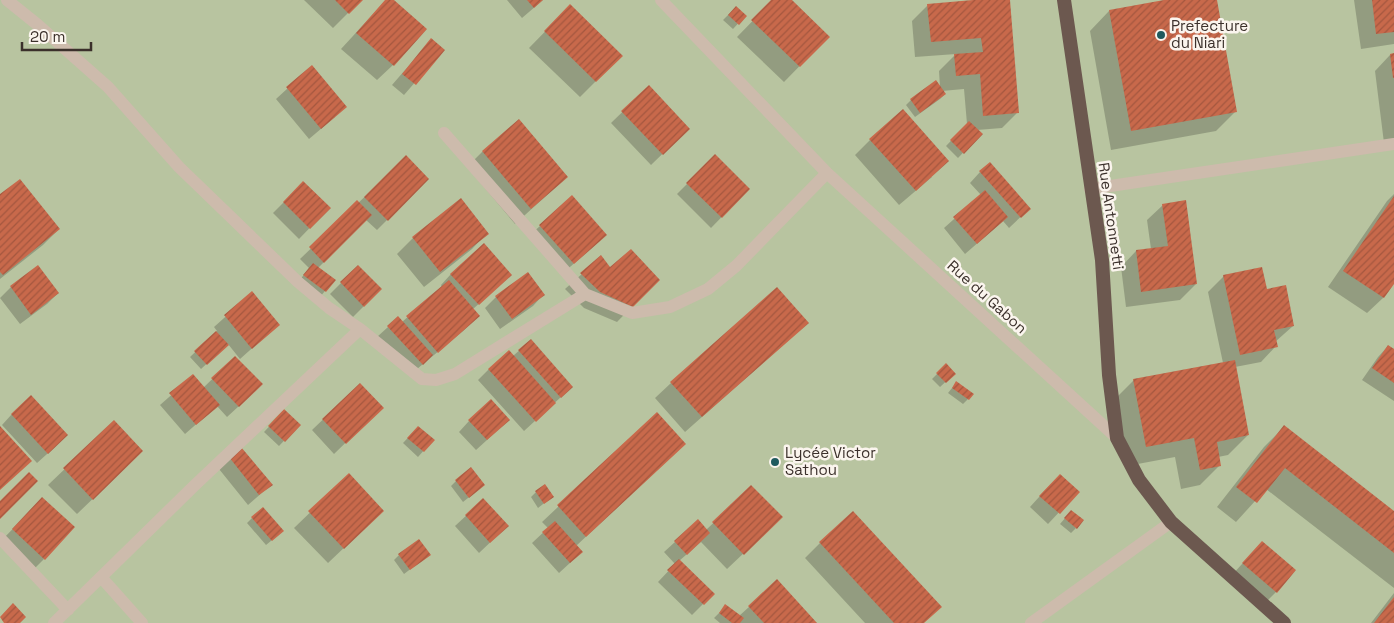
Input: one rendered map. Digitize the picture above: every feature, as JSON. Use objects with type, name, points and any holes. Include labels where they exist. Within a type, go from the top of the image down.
[{"type":"highway","name":"Rue Antonnetti","points":[[1064,0],[1090,189],[1102,260],[1109,375],[1117,438]]},
{"type":"highway","name":"Rue du Gabon","points":[[1117,438],[1139,480],[1171,522],[1284,623]]},
{"type":"street","points":[[7,0],[108,87],[179,167],[298,282],[422,379],[436,380],[455,374],[585,294]]},
{"type":"street","name":"Rue du Gabon","points":[[661,0],[827,173],[1117,438]]},
{"type":"street","points":[[444,133],[585,294],[632,313],[670,307],[708,289],[760,242],[827,173]]},
{"type":"street","points":[[1090,189],[1394,144]]},
{"type":"street","points":[[54,623],[195,485],[360,329]]},
{"type":"street","points":[[1031,623],[1171,522]]},
{"type":"street","points":[[0,538],[68,610]]},
{"type":"street","points":[[101,577],[142,623]]},
{"type":"green space","points":[[0,0],[1394,0],[1394,623],[0,623]]},
{"type":"building","points":[[335,0],[363,0],[349,14]]},
{"type":"building","points":[[385,0],[394,0],[427,29],[394,66],[356,33]]},
{"type":"building","points":[[527,0],[543,0],[534,8]]},
{"type":"building","points":[[771,0],[792,0],[830,37],[800,67],[751,20]]},
{"type":"building","points":[[973,0],[1010,0],[1019,113],[983,116],[980,74],[956,76],[954,54],[983,52],[981,38],[931,42],[927,4]]},
{"type":"building","points":[[1164,0],[1217,0],[1237,112],[1131,131],[1109,10]]},
{"type":"building","points":[[1372,0],[1394,0],[1394,32],[1376,34]]},
{"type":"building","points":[[570,4],[623,56],[596,82],[544,31]]},
{"type":"building","points":[[736,6],[747,16],[739,25],[728,15]]},
{"type":"building","points":[[431,38],[445,50],[416,85],[402,74]]},
{"type":"building","points":[[1394,53],[1394,78],[1393,78],[1390,54]]},
{"type":"building","points":[[312,65],[347,107],[321,129],[286,87]]},
{"type":"building","points":[[936,80],[946,94],[920,113],[910,99]]},
{"type":"building","points":[[649,85],[690,129],[663,155],[621,111]]},
{"type":"building","points":[[903,109],[949,161],[916,191],[869,139]]},
{"type":"building","points":[[519,119],[568,177],[531,209],[482,151]]},
{"type":"building","points":[[969,121],[983,134],[964,154],[950,140]]},
{"type":"building","points":[[715,154],[750,189],[722,218],[686,183]]},
{"type":"building","points":[[406,155],[429,179],[388,221],[364,197]]},
{"type":"building","points":[[990,162],[1031,209],[1021,218],[979,171]]},
{"type":"building","points":[[20,179],[60,229],[3,275],[0,272],[0,194]]},
{"type":"building","points":[[303,181],[331,208],[310,229],[283,202]]},
{"type":"building","points":[[985,190],[1008,217],[977,244],[953,217]]},
{"type":"building","points":[[572,195],[607,235],[574,264],[539,225]]},
{"type":"building","points":[[1394,196],[1394,284],[1384,298],[1343,271]]},
{"type":"building","points":[[461,198],[489,234],[440,272],[412,237]]},
{"type":"building","points":[[357,200],[372,215],[324,263],[309,247]]},
{"type":"building","points":[[1186,200],[1197,284],[1141,292],[1136,250],[1168,246],[1162,204]]},
{"type":"building","points":[[484,243],[512,275],[479,305],[450,274]]},
{"type":"building","points":[[631,249],[660,280],[633,307],[600,292],[580,273],[601,255],[610,267]]},
{"type":"building","points":[[313,263],[336,280],[326,292],[303,275]]},
{"type":"building","points":[[38,265],[59,293],[31,315],[10,286]]},
{"type":"building","points":[[358,265],[382,289],[364,307],[340,282]]},
{"type":"building","points":[[1262,267],[1267,289],[1286,285],[1294,326],[1274,330],[1278,347],[1240,355],[1223,275]]},
{"type":"building","points":[[528,272],[545,295],[512,319],[495,296]]},
{"type":"building","points":[[449,280],[480,316],[438,353],[406,316]]},
{"type":"building","points":[[777,287],[809,323],[702,417],[670,382]]},
{"type":"building","points":[[252,291],[280,325],[252,349],[224,315]]},
{"type":"building","points":[[398,316],[433,355],[423,365],[387,326]]},
{"type":"building","points":[[216,331],[229,345],[207,365],[194,351]]},
{"type":"building","points":[[531,339],[573,387],[561,398],[518,350]]},
{"type":"building","points":[[1388,345],[1394,349],[1394,383],[1372,368]]},
{"type":"building","points":[[509,350],[556,403],[536,422],[488,369]]},
{"type":"building","points":[[235,356],[263,384],[239,407],[211,378]]},
{"type":"building","points":[[1235,360],[1249,435],[1217,442],[1221,466],[1200,470],[1194,438],[1146,447],[1133,379]]},
{"type":"building","points":[[946,363],[956,374],[946,383],[936,373]]},
{"type":"building","points":[[193,374],[220,405],[196,425],[169,393]]},
{"type":"building","points":[[956,381],[974,394],[969,400],[952,388]]},
{"type":"building","points":[[360,383],[384,408],[346,444],[322,419]]},
{"type":"building","points":[[31,395],[68,435],[48,454],[11,414]]},
{"type":"building","points":[[491,399],[510,420],[487,440],[468,420]]},
{"type":"building","points":[[284,409],[301,425],[285,442],[268,426]]},
{"type":"building","points":[[657,412],[686,444],[586,537],[557,505]]},
{"type":"building","points":[[114,420],[143,451],[93,500],[63,468]]},
{"type":"building","points":[[1284,425],[1394,511],[1394,553],[1285,468],[1257,503],[1236,487]]},
{"type":"building","points":[[0,426],[32,461],[0,490]]},
{"type":"building","points":[[418,426],[435,440],[424,452],[407,438]]},
{"type":"building","points":[[241,447],[273,485],[259,495],[229,457]]},
{"type":"building","points":[[471,467],[485,485],[469,498],[455,480]]},
{"type":"building","points":[[29,472],[38,481],[0,519],[0,501]]},
{"type":"building","points":[[349,473],[384,511],[344,549],[308,511]]},
{"type":"building","points":[[1060,474],[1080,492],[1060,514],[1039,496]]},
{"type":"building","points":[[545,484],[554,497],[544,504],[535,491]]},
{"type":"building","points":[[751,485],[783,517],[744,555],[712,522]]},
{"type":"building","points":[[42,497],[75,527],[45,560],[12,529]]},
{"type":"building","points":[[483,498],[509,526],[490,543],[465,515]]},
{"type":"building","points":[[263,507],[284,531],[272,541],[251,517]]},
{"type":"building","points":[[1071,510],[1084,520],[1077,529],[1064,518]]},
{"type":"building","points":[[853,511],[942,607],[924,623],[894,623],[819,542]]},
{"type":"building","points":[[698,519],[710,533],[687,555],[674,541]]},
{"type":"building","points":[[555,521],[583,552],[570,563],[542,532]]},
{"type":"building","points":[[419,539],[431,555],[410,570],[398,554]]},
{"type":"building","points":[[1262,541],[1296,570],[1277,593],[1242,563]]},
{"type":"building","points":[[679,559],[715,594],[704,605],[667,570]]},
{"type":"building","points":[[777,579],[817,623],[764,623],[748,606]]},
{"type":"building","points":[[1394,597],[1394,623],[1374,623]]},
{"type":"building","points":[[13,603],[26,617],[20,623],[4,623],[0,617]]},
{"type":"building","points":[[725,604],[744,618],[740,623],[732,623],[719,613]]},
{"type":"place","name":"Prefecture du Niari","points":[[1161,35]]},
{"type":"place","name":"Lycée Victor Sathou","points":[[775,462]]}]
